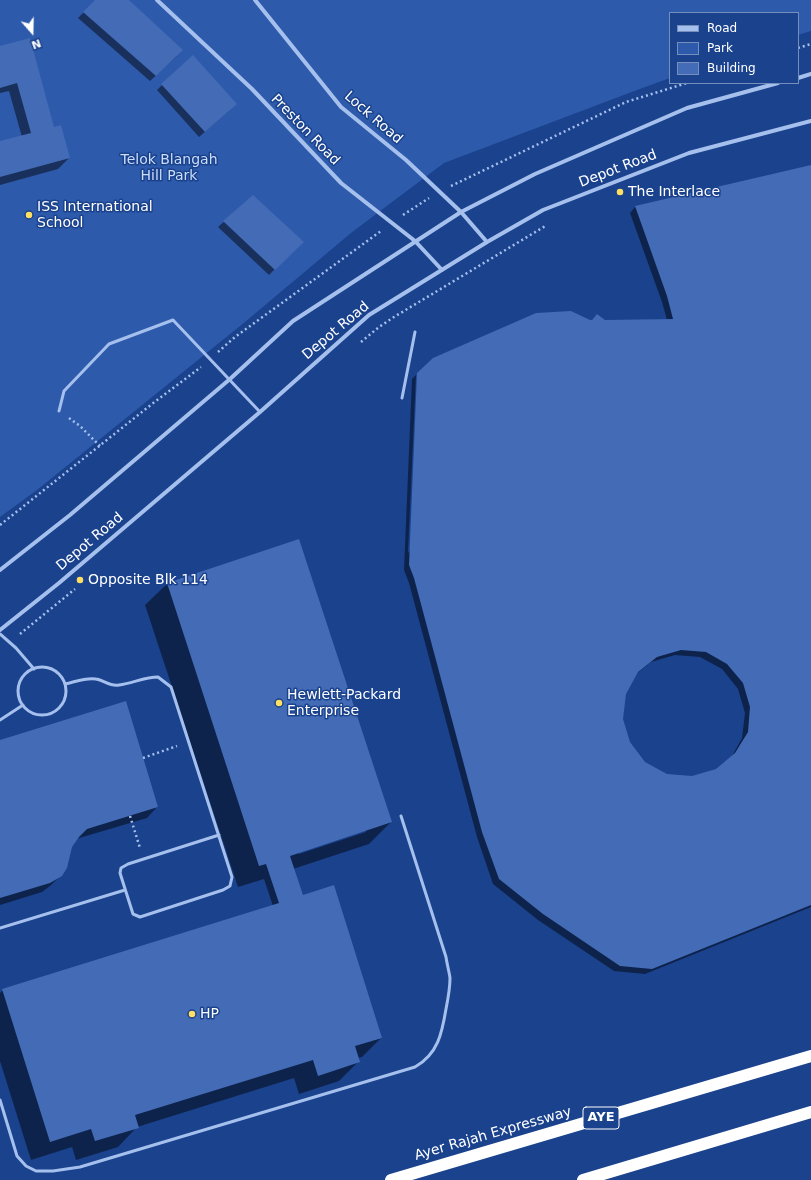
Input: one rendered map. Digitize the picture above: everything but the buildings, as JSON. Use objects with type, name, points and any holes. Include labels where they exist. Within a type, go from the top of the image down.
[{"type":"highway","name":"Ayer Rajah Expressway","points":[[391,1180],[811,1056]]},
{"type":"highway","points":[[583,1180],[811,1112]]},
{"type":"street","name":"Preston Road","points":[[157,0],[252,90],[341,183],[415,241],[442,270]]},
{"type":"street","name":"Lock Road","points":[[255,0],[341,107],[406,160],[461,212],[487,242]]},
{"type":"street","points":[[799,78],[811,74]]},
{"type":"street","name":"Depot Road","points":[[0,570],[70,515],[230,379],[293,321],[461,212],[535,174],[686,108],[774,84]]},
{"type":"street","name":"Depot Road","points":[[0,630],[59,583],[260,412],[369,315],[487,242],[543,210],[689,153],[811,121]]},
{"type":"lane","points":[[59,411],[64,391],[109,344],[173,320],[260,412]]},
{"type":"lane","points":[[402,398],[415,332]]},
{"type":"lane","points":[[0,634],[16,648],[34,669]]},
{"type":"lane","points":[[44,667],[53,670],[61,675],[65,684],[66,695],[62,705],[53,712],[42,715],[31,713],[22,705],[18,695],[19,684],[25,675],[34,669],[44,667]]},
{"type":"lane","points":[[65,684],[89,679],[97,679],[118,686],[149,677],[158,677],[171,687],[232,877],[230,886],[223,890],[140,917],[133,914],[120,874],[121,868],[128,864],[218,835]]},
{"type":"lane","points":[[0,720],[22,705]]},
{"type":"lane","points":[[0,1100],[17,1156],[26,1166],[36,1171],[53,1171],[88,1165],[415,1067],[424,1062],[440,1038],[448,998],[450,979],[446,957],[401,816]]},
{"type":"lane","points":[[0,928],[125,890]]},
{"type":"path","points":[[799,48],[811,44]]},
{"type":"path","points":[[359,344],[394,317],[553,221]]},
{"type":"path","points":[[80,426],[100,446]]},
{"type":"path","points":[[10,643],[79,586]]},
{"type":"path","points":[[143,758],[189,742]]},
{"type":"path","points":[[130,816],[143,859]]},
{"type":"green space","name":"Telok Blangah Hill Park","points":[[0,0],[811,0],[811,31],[799,35],[799,12],[669,12],[669,78],[444,163],[351,233],[245,322],[37,490],[0,517]]},
{"type":"place","name":"The Interlace","points":[[620,192]]},
{"type":"place","name":"ISS International School","points":[[29,215]]},
{"type":"place","name":"Opposite Blk 114","points":[[80,580]]},
{"type":"place","name":"Hewlett-Packard Enterprise","points":[[279,703]]},
{"type":"place","name":"HP","points":[[192,1014]]}]
